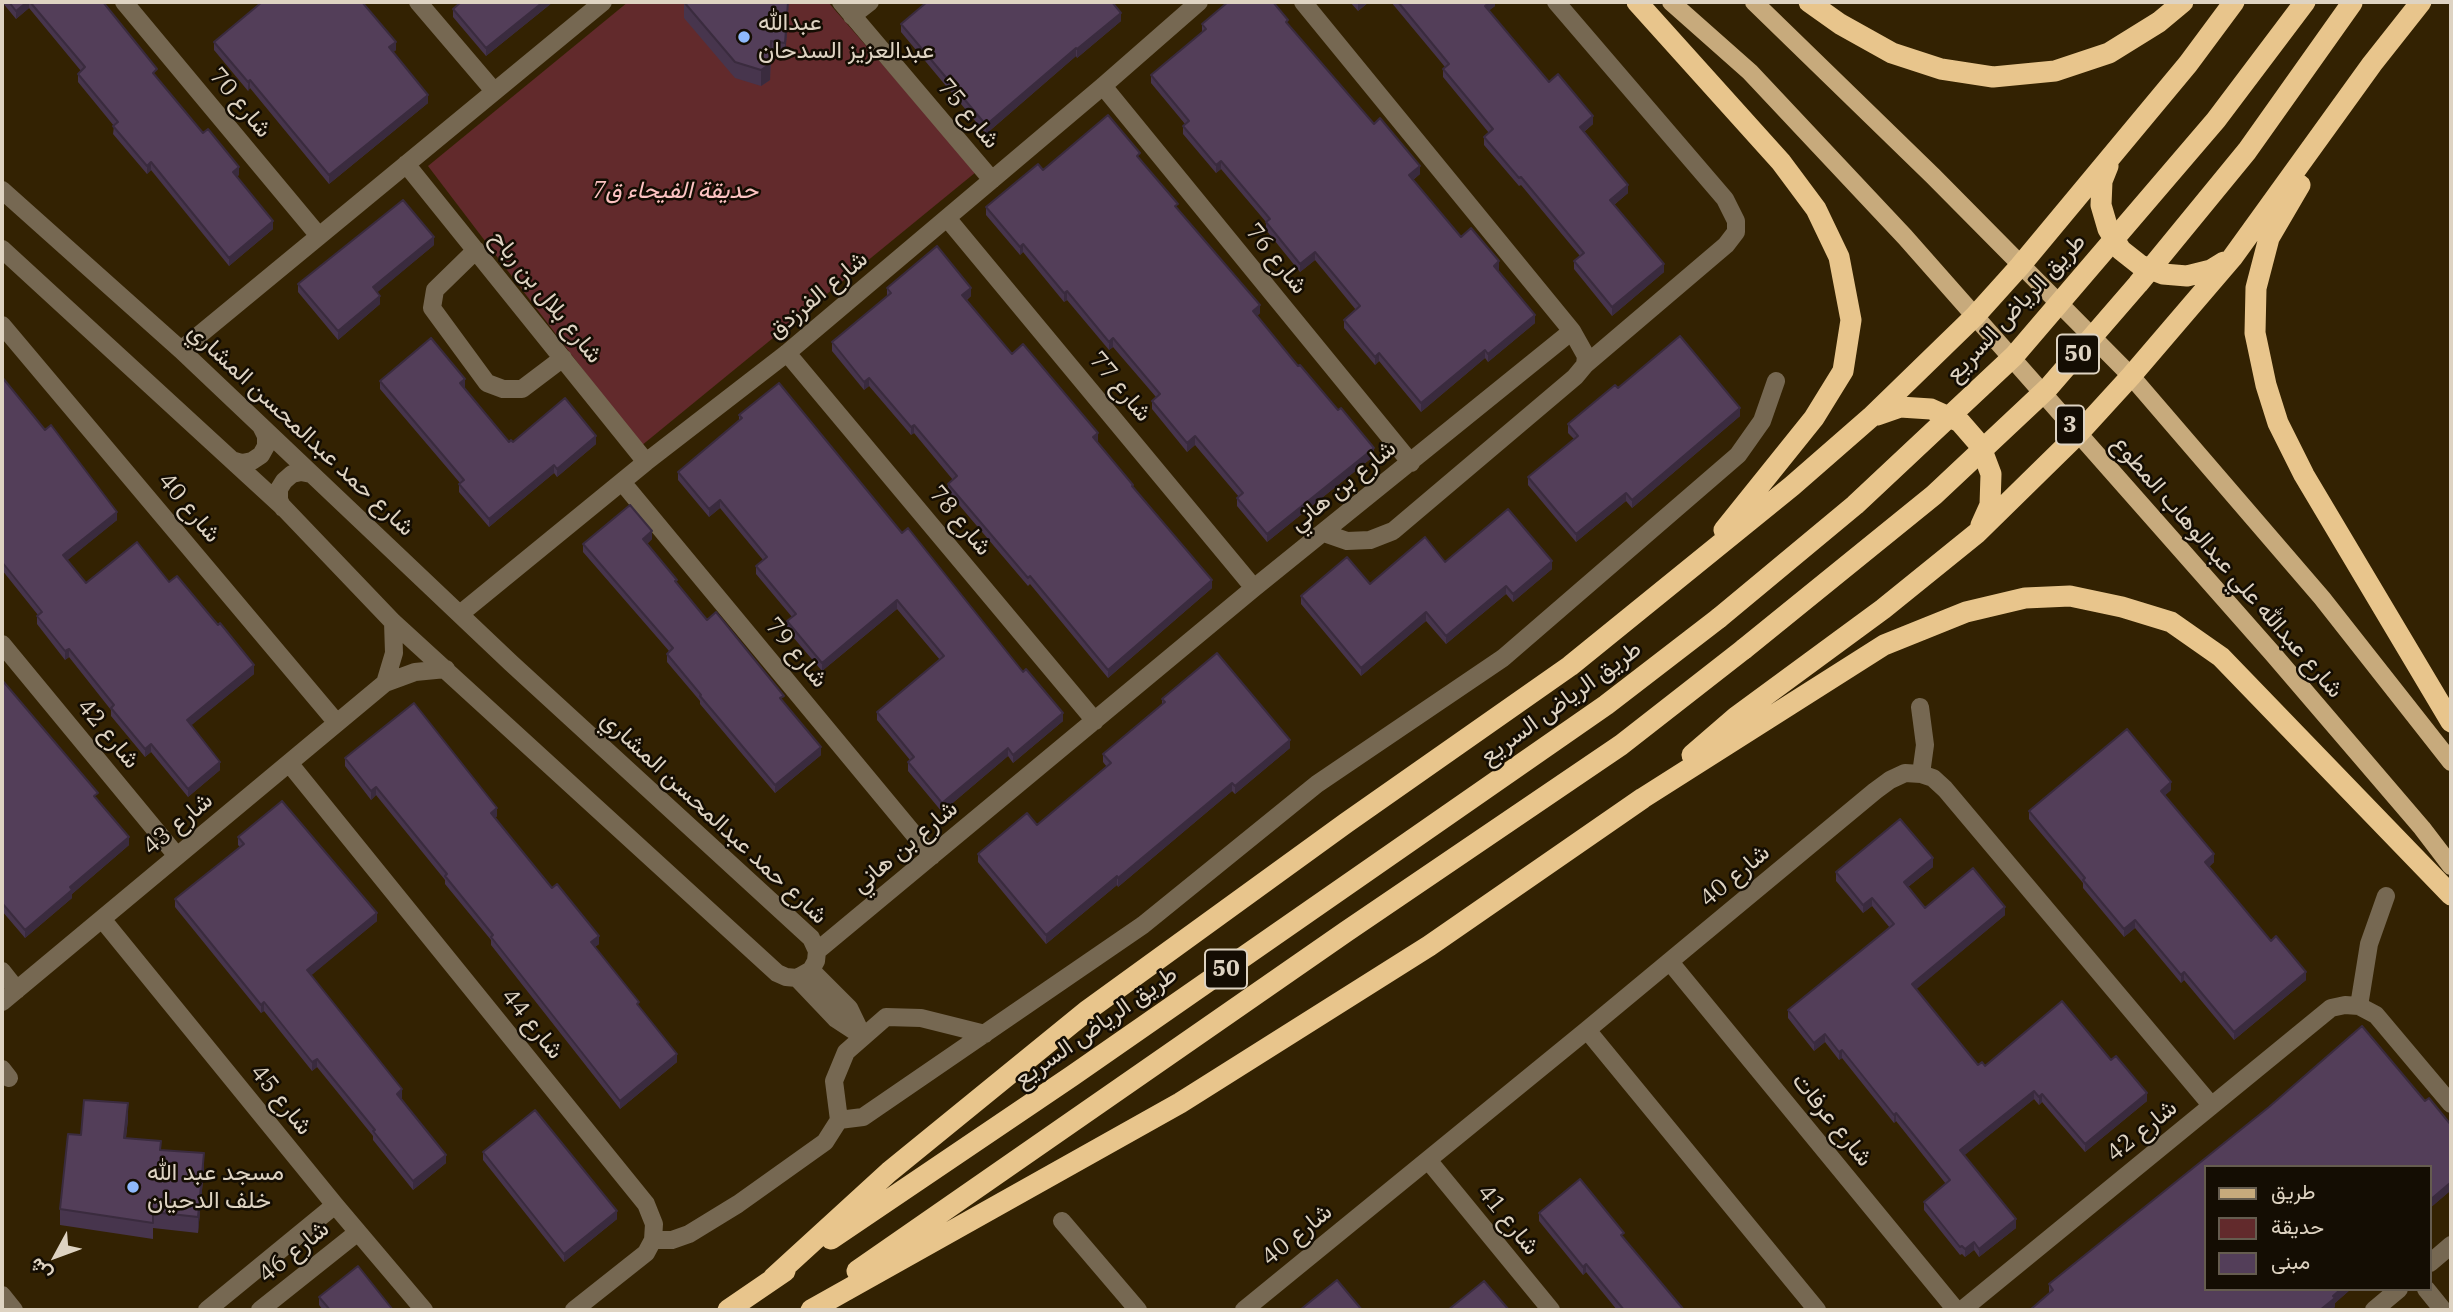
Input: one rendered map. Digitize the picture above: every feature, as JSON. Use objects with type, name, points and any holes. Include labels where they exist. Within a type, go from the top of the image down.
[{"type":"highway","points":[[1637,2],[1781,162],[1816,209],[1839,257],[1851,320],[1843,371],[1814,418],[1698,561]]},
{"type":"highway","points":[[1810,2],[1840,24],[1892,53],[1941,69],[1993,77],[2055,71],[2109,53],[2159,22],[2183,2]]},
{"type":"highway","points":[[773,1278],[889,1172],[1088,1010],[1346,823],[1570,666],[1793,486],[1871,417],[1975,316],[2021,266],[2188,64],[2234,2]]},
{"type":"highway","name":"طريق الرياض السريع","points":[[728,1310],[1072,1076],[1606,705],[1719,618],[1855,505],[2014,356],[2216,120],[2305,2]]},
{"type":"highway","name":"50","points":[[800,1310],[1347,931],[1621,745],[1934,495],[2048,388],[2138,284],[2247,151],[2353,2]]},
{"type":"highway","points":[[1643,798],[1736,717],[1884,609],[1977,533],[2078,435],[2232,258],[2421,2]]},
{"type":"highway","points":[[2372,65],[2269,238],[2256,288],[2255,333],[2277,423],[2304,475],[2451,722]]},
{"type":"highway","points":[[2111,158],[2102,181],[2101,205],[2108,229],[2121,250],[2140,265],[2163,274],[2188,276],[2211,270],[2232,258]]},
{"type":"highway","points":[[1871,417],[1900,407],[1921,408],[1931,409],[1960,422],[1980,445],[1991,474],[1990,505],[1977,533]]},
{"type":"highway","points":[[811,1310],[1181,1104],[1429,946],[1643,798],[1884,646],[1966,612],[2025,598],[2070,596],[2122,607],[2171,622],[2221,657],[2451,895]]},
{"type":"main road","name":"شارع عبدالله علي عبدالوهاب المطوع","points":[[1671,2],[1750,72],[1905,237],[2273,654],[2422,828],[2451,866]]},
{"type":"main road","name":"شارع عبدالله علي عبدالوهاب المطوع","points":[[1754,2],[1933,176],[2131,376],[2322,597],[2451,762]]},
{"type":"street","name":"شارع 70","points":[[124,2],[319,236]]},
{"type":"street","points":[[418,2],[495,92]]},
{"type":"street","points":[[181,350],[603,2]]},
{"type":"street","name":"شارع 75","points":[[870,2],[846,9],[992,180]]},
{"type":"street","name":"شارع الفرزدق","points":[[460,614],[646,461],[787,353],[1199,2]]},
{"type":"street","points":[[1303,2],[1572,331],[1586,356],[1585,365]]},
{"type":"street","points":[[1324,533],[1348,541],[1370,540],[1393,531],[1575,377],[1585,365],[1726,245],[1736,232],[1736,221],[1725,199],[1556,2]]},
{"type":"street","name":"شارع 76","points":[[1103,86],[1411,463]]},
{"type":"street","name":"شارع بلال بن رباح","points":[[406,164],[646,461]]},
{"type":"street","name":"شارع حمد عبدالمحسن المشاري","points":[[2,190],[181,350],[460,614],[811,938],[817,951],[816,961],[804,974]]},
{"type":"street","name":"شارع 77","points":[[947,218],[1254,588]]},
{"type":"street","points":[[2,249],[284,508],[393,622],[777,973],[786,977],[804,974],[836,1019],[862,1036]]},
{"type":"street","points":[[476,250],[435,290],[432,308],[487,383],[503,389],[522,389],[563,358]]},
{"type":"street","name":"شارع 40","points":[[2,325],[337,723]]},
{"type":"street","name":"شارع بن هاني","points":[[817,951],[1254,588],[1572,331]]},
{"type":"street","name":"شارع 78","points":[[787,353],[1095,721]]},
{"type":"street","points":[[839,1120],[863,1117],[1143,925],[1317,784],[1503,658],[1738,455],[1762,421],[1776,382]]},
{"type":"street","points":[[232,460],[242,463],[261,455],[266,446],[266,436],[261,426]]},
{"type":"street","points":[[284,508],[279,500],[279,489],[284,481],[292,474],[311,474]]},
{"type":"street","name":"شارع 79","points":[[622,482],[932,856]]},
{"type":"street","points":[[385,683],[394,653],[393,622]]},
{"type":"street","name":"شارع 42","points":[[2,644],[177,856]]},
{"type":"street","name":"شارع 43","points":[[2,1002],[385,683],[415,672],[446,669]]},
{"type":"street","points":[[1920,707],[1925,745],[1921,774],[1933,778],[1945,789],[2211,1105]]},
{"type":"street","name":"شارع 44","points":[[289,763],[646,1205],[653,1224],[653,1240]]},
{"type":"street","name":"شارع 40","points":[[1244,1310],[1890,779],[1905,773],[1921,774]]},
{"type":"street","points":[[2386,896],[2369,944],[2359,1006],[2376,1015],[2394,1034],[2451,1104]]},
{"type":"street","name":"شارع 45","points":[[102,919],[424,1310]]},
{"type":"street","name":"شارع عرفات","points":[[1670,962],[1956,1310]]},
{"type":"street","points":[[2,971],[17,989]]},
{"type":"street","name":"شارع 42","points":[[1962,1310],[2331,1008],[2359,1006]]},
{"type":"street","points":[[574,1310],[646,1253],[653,1240],[672,1240],[689,1234],[738,1204],[825,1142],[839,1120],[834,1082],[846,1052],[886,1017],[921,1018],[985,1034]]},
{"type":"street","points":[[1587,1030],[1816,1310]]},
{"type":"street","name":"شارع 41","points":[[1427,1160],[1551,1310]]},
{"type":"street","name":"شارع 46","points":[[207,1310],[335,1205]]},
{"type":"street","points":[[1062,1221],[1138,1310]]},
{"type":"street","name":"شارع 46","points":[[260,1310],[358,1232]]},
{"type":"street","points":[[2432,1261],[2451,1245]]},
{"type":"street","points":[[2374,1310],[2397,1291]]},
{"type":"street","points":[[2428,1291],[2443,1310]]},
{"type":"street","points":[[2,1295],[14,1310]]},
{"type":"green space","name":"حديقة الفيحاء ق7","points":[[628,2],[828,2],[976,172],[641,446],[428,166]]},
{"type":"building","points":[[9,2],[27,2],[16,11]]},
{"type":"building","points":[[30,2],[103,2],[157,69],[153,73],[203,133],[208,129],[239,167],[233,172],[273,221],[229,258],[151,162],[147,166],[113,126],[118,122],[78,74],[85,67]]},
{"type":"building","points":[[262,2],[362,2],[396,42],[389,47],[428,95],[329,175],[250,80],[248,82],[214,42]]},
{"type":"building","points":[[461,2],[543,2],[486,48],[453,9]]},
{"type":"building","name":"عبدالله عبدالعزيز السدحان","points":[[684,2],[788,2],[785,43],[771,41],[770,64],[761,70],[735,62]]},
{"type":"building","points":[[927,2],[1112,2],[1121,13],[986,125],[901,24]]},
{"type":"building","points":[[1228,2],[1273,2],[1288,20],[1286,22],[1374,124],[1380,118],[1420,166],[1409,175],[1461,237],[1471,228],[1499,261],[1494,266],[1535,315],[1488,354],[1485,350],[1421,403],[1379,353],[1375,357],[1344,320],[1360,306],[1315,252],[1300,264],[1266,222],[1270,219],[1221,161],[1216,165],[1183,126],[1189,121],[1151,75],[1206,29],[1202,24]]},
{"type":"building","points":[[1398,2],[1490,2],[1485,6],[1549,82],[1558,74],[1593,116],[1580,127],[1628,185],[1610,200],[1664,264],[1612,307],[1574,261],[1584,253],[1484,137],[1493,129],[1443,69],[1449,64]]},
{"type":"building","points":[[1108,115],[1140,153],[1137,156],[1178,204],[1175,206],[1260,305],[1253,311],[1298,366],[1300,365],[1338,410],[1341,408],[1374,448],[1267,534],[1237,498],[1243,493],[1195,436],[1187,443],[1152,401],[1160,394],[1113,338],[1109,342],[1067,291],[1064,293],[1023,244],[1020,247],[986,207],[1038,164],[1043,170]]},
{"type":"building","points":[[403,200],[434,237],[373,287],[380,296],[338,331],[298,284]]},
{"type":"building","points":[[937,246],[971,288],[962,295],[1012,354],[1023,344],[1098,433],[1093,437],[1132,486],[1212,580],[1108,670],[1030,576],[1028,578],[948,484],[957,476],[869,378],[864,382],[832,342],[891,293],[887,288]]},
{"type":"building","points":[[1680,336],[1740,408],[1632,500],[1626,493],[1576,534],[1528,477],[1578,436],[1568,424],[1615,385],[1618,388]]},
{"type":"building","points":[[431,338],[465,379],[460,383],[509,442],[513,442],[565,398],[596,436],[557,469],[554,465],[489,519],[459,484],[464,480],[380,381]]},
{"type":"building","points":[[2,377],[45,430],[51,425],[117,512],[63,555],[86,583],[137,542],[169,582],[177,576],[254,665],[187,720],[220,762],[188,789],[151,744],[145,749],[111,708],[114,705],[69,649],[65,651],[37,616],[42,612],[2,562]]},
{"type":"building","points":[[779,383],[902,533],[908,528],[1023,672],[1026,669],[1063,713],[1013,755],[1008,748],[942,803],[908,762],[914,757],[877,712],[944,656],[897,600],[822,663],[787,621],[796,614],[756,566],[767,557],[720,500],[709,509],[678,472],[742,418],[739,415]]},
{"type":"building","points":[[630,505],[652,531],[643,539],[677,580],[675,581],[707,620],[716,612],[784,696],[780,698],[821,747],[775,785],[667,654],[673,648],[583,544]]},
{"type":"building","points":[[1508,509],[1552,561],[1513,594],[1506,586],[1446,636],[1426,612],[1361,668],[1301,596],[1347,557],[1370,584],[1425,537],[1445,562]]},
{"type":"building","points":[[1217,653],[1290,740],[1235,786],[1232,783],[1046,935],[978,854],[1027,813],[1037,825],[1111,763],[1103,754],[1165,702],[1162,699]]},
{"type":"building","points":[[2,680],[98,793],[94,796],[129,837],[25,930],[2,903]]},
{"type":"building","points":[[414,703],[497,808],[491,813],[552,888],[557,884],[599,936],[591,942],[677,1054],[620,1101],[491,937],[493,935],[445,876],[447,874],[376,787],[371,791],[345,758]]},
{"type":"building","points":[[2127,729],[2171,782],[2161,791],[2214,854],[2205,862],[2271,941],[2276,936],[2306,972],[2234,1032],[2184,972],[2181,975],[2135,920],[2124,929],[2029,811]]},
{"type":"building","points":[[282,801],[377,913],[307,970],[402,1089],[397,1094],[446,1155],[413,1181],[317,1059],[312,1062],[264,1002],[261,1005],[175,899],[244,844],[238,837]]},
{"type":"building","points":[[1900,819],[1933,858],[1904,882],[1925,908],[1973,868],[2005,907],[1912,984],[1978,1065],[1982,1062],[1985,1066],[2062,1001],[2111,1060],[2116,1056],[2147,1093],[2085,1144],[2042,1094],[2039,1097],[2034,1091],[1960,1150],[2016,1219],[1979,1249],[1974,1242],[1965,1249],[1960,1247],[1924,1202],[1950,1180],[1842,1050],[1839,1052],[1825,1034],[1814,1043],[1788,1010],[1894,924],[1872,898],[1863,905],[1836,872]]},
{"type":"building","points":[[2362,1026],[2425,1101],[2429,1098],[2451,1125],[2451,1184],[2432,1198],[2432,1165],[2204,1165],[2204,1291],[2339,1291],[2333,1296],[2335,1298],[2320,1310],[2030,1310],[2053,1290],[2049,1284],[2269,1107]]},
{"type":"building","name":"مسجد عبد الله خلف الدحيان","points":[[84,1100],[128,1103],[124,1138],[161,1141],[160,1150],[204,1153],[198,1217],[153,1212],[153,1223],[60,1209],[68,1134],[81,1135]]},
{"type":"building","points":[[535,1110],[617,1211],[564,1254],[483,1152]]},
{"type":"building","points":[[1580,1179],[1624,1233],[1621,1235],[1684,1310],[1624,1310],[1586,1264],[1583,1267],[1539,1213]]},
{"type":"building","points":[[358,1266],[393,1310],[330,1310],[319,1297]]},
{"type":"building","points":[[1337,1280],[1362,1310],[1300,1310]]},
{"type":"building","points":[[1484,1281],[1509,1310],[1448,1310]]},
{"type":"place","name":"عبدالله عبدالعزيز السدحان","points":[[744,37]]},
{"type":"place","name":"مسجد عبد الله خلف الدحيان","points":[[133,1187]]}]
